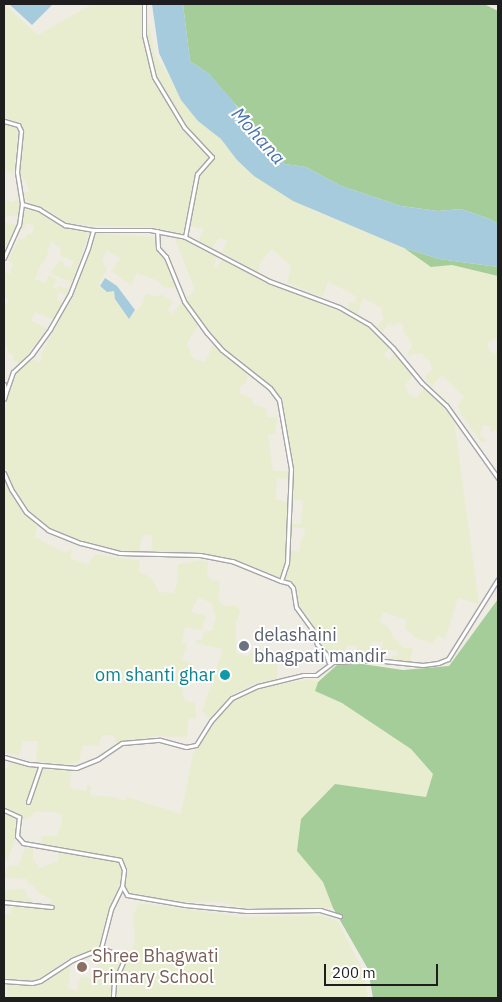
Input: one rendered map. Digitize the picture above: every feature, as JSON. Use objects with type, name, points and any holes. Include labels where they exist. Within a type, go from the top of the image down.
[{"type":"street","points":[[144,4],[144,35],[154,77],[184,127],[212,157],[210,162],[197,174],[185,237]]},
{"type":"street","points":[[4,122],[18,126],[21,131],[17,172],[22,204],[19,225],[4,258]]},
{"type":"street","points":[[22,204],[39,209],[65,225],[93,230],[157,232],[185,237],[269,281],[339,307],[369,324],[393,348],[422,383],[446,405],[498,478]]},
{"type":"street","points":[[4,399],[13,372],[36,348],[70,294],[93,230]]},
{"type":"street","points":[[157,232],[158,248],[166,257],[184,301],[207,333],[222,350],[270,388],[278,400],[291,469],[287,563],[281,581]]},
{"type":"street","points":[[4,384],[6,392]]},
{"type":"street","points":[[4,473],[11,489],[26,512],[48,530],[81,544],[120,553],[200,555],[232,561],[289,583],[293,588],[296,607],[312,629],[317,644],[326,654],[329,663]]},
{"type":"street","points":[[4,757],[41,765],[76,768],[98,759],[122,743],[160,740],[186,746],[196,745],[211,721],[232,698],[258,686],[303,675],[316,675],[329,663],[374,660],[423,665],[448,659],[498,579]]},
{"type":"street","points":[[28,802],[41,765]]},
{"type":"street","points":[[4,810],[19,817],[17,836],[22,843],[120,860],[124,870],[122,886],[111,908],[101,948]]},
{"type":"street","points":[[122,886],[127,895],[185,905],[247,911],[276,909],[320,910],[340,916]]},
{"type":"street","points":[[4,902],[52,907]]},
{"type":"street","points":[[4,981],[32,983],[72,960],[101,948],[122,956],[124,960],[114,982],[112,998]]},
{"type":"green space","points":[[4,4],[38,35],[92,4],[141,4],[145,6],[155,55],[198,121],[221,139],[237,160],[312,210],[404,248],[431,267],[452,265],[498,276],[498,338],[488,342],[488,347],[491,352],[498,354],[498,429],[492,432],[490,431],[491,427],[483,425],[480,436],[487,440],[481,442],[460,413],[458,405],[464,397],[442,375],[432,386],[427,381],[425,376],[432,370],[430,361],[425,359],[422,353],[412,354],[409,357],[408,352],[412,348],[412,344],[403,331],[403,325],[397,323],[393,326],[389,323],[383,332],[377,327],[384,318],[381,312],[382,308],[363,298],[358,314],[347,308],[350,301],[354,303],[357,297],[328,281],[323,297],[287,283],[291,266],[272,249],[260,263],[258,273],[222,252],[227,240],[219,238],[212,248],[199,241],[204,229],[185,225],[183,234],[152,227],[67,223],[45,208],[30,204],[21,193],[29,192],[28,186],[19,173],[24,131],[19,123],[4,118]]},
{"type":"green space","points":[[183,4],[484,4],[498,11],[498,224],[490,219],[461,209],[438,211],[401,206],[341,186],[306,167],[285,164],[265,149],[243,113],[209,74],[190,61]]},
{"type":"green space","points":[[4,124],[15,127],[18,133],[14,173],[5,172]]},
{"type":"green space","points":[[17,197],[18,217],[6,215],[5,222],[16,225],[7,246],[4,245],[4,200],[13,202]]},
{"type":"green space","points":[[24,210],[38,211],[68,229],[89,233],[72,283],[50,273],[59,261],[64,262],[63,265],[71,268],[74,261],[60,256],[61,248],[51,241],[46,259],[40,266],[35,279],[45,283],[49,275],[57,279],[53,287],[57,289],[59,286],[70,290],[67,295],[58,292],[57,300],[63,303],[54,320],[35,312],[31,320],[47,329],[20,364],[13,360],[13,355],[7,352],[8,348],[4,346],[4,307],[9,300],[4,297],[4,283],[7,279],[4,277],[4,271],[10,274],[13,264],[8,260],[19,238],[24,239],[28,234],[33,233],[34,226],[26,223],[24,230],[22,228]]},
{"type":"green space","points":[[95,233],[153,237],[156,250],[164,259],[177,288],[164,287],[156,280],[137,273],[131,285],[111,271],[120,258],[107,250],[102,261],[107,270],[98,286],[107,292],[114,291],[115,299],[129,319],[143,303],[146,293],[153,296],[163,295],[173,301],[168,310],[172,314],[183,300],[199,323],[187,344],[192,357],[196,360],[205,362],[214,342],[221,351],[236,360],[222,349],[209,334],[185,299],[195,290],[174,237],[185,239],[217,257],[214,266],[217,268],[222,259],[261,280],[351,316],[374,331],[390,348],[384,355],[389,360],[394,353],[413,375],[405,385],[408,394],[417,398],[424,388],[439,402],[454,420],[479,604],[458,598],[445,639],[437,636],[433,644],[415,637],[405,629],[407,620],[384,612],[379,622],[388,626],[394,638],[404,648],[413,648],[410,663],[392,662],[392,656],[397,656],[398,651],[385,649],[383,659],[374,658],[376,649],[382,649],[383,642],[372,642],[368,657],[356,656],[357,646],[347,645],[343,657],[333,659],[323,646],[309,617],[300,609],[294,584],[284,579],[289,550],[299,552],[301,540],[305,535],[305,529],[292,527],[292,524],[301,524],[303,501],[292,500],[293,477],[281,405],[274,389],[263,383],[249,371],[246,376],[248,378],[245,384],[241,386],[239,393],[253,399],[252,404],[266,408],[267,417],[277,417],[275,434],[268,435],[273,471],[290,471],[290,478],[277,479],[275,499],[290,503],[286,564],[281,578],[221,556],[152,552],[152,536],[143,535],[139,552],[117,550],[82,541],[55,532],[28,509],[15,491],[4,465],[4,412],[15,373],[25,362],[35,359],[38,362],[43,358],[41,355],[71,297]]},
{"type":"green space","points":[[404,248],[439,259],[498,267],[498,276],[452,265],[431,267]]},
{"type":"green space","points":[[4,478],[9,491],[37,527],[35,537],[65,553],[71,549],[71,559],[88,564],[95,554],[140,561],[139,572],[151,577],[159,592],[173,593],[177,584],[178,564],[201,560],[208,562],[207,575],[211,580],[220,581],[218,601],[225,606],[236,606],[240,612],[236,623],[236,653],[247,656],[257,646],[277,657],[277,679],[253,684],[231,695],[210,719],[202,711],[223,649],[196,643],[197,639],[202,640],[204,631],[212,631],[216,618],[211,603],[198,597],[191,612],[206,616],[202,630],[185,627],[182,642],[187,644],[182,660],[193,664],[194,669],[202,672],[200,680],[193,678],[194,672],[187,669],[184,678],[180,677],[177,685],[182,686],[184,700],[195,703],[196,718],[188,719],[187,737],[155,736],[116,743],[114,735],[102,735],[99,746],[83,745],[79,761],[66,765],[36,761],[38,741],[23,741],[19,756],[4,752]]},
{"type":"green space","points":[[498,599],[498,998],[373,998],[368,969],[333,908],[323,882],[297,851],[301,819],[335,784],[426,797],[433,774],[411,749],[342,703],[315,691],[318,682],[337,665],[362,664],[403,670],[449,666]]},
{"type":"green space","points":[[312,679],[318,682],[315,691],[342,703],[411,749],[433,774],[426,797],[335,784],[297,851],[323,882],[333,908],[247,908],[220,902],[182,902],[131,894],[116,894],[100,948],[71,957],[34,982],[4,978],[4,914],[11,913],[13,904],[4,904],[4,891],[23,888],[26,891],[27,897],[31,898],[33,906],[48,906],[52,900],[37,892],[34,886],[27,883],[27,879],[6,878],[4,883],[4,875],[9,866],[19,865],[25,848],[33,849],[33,859],[40,868],[58,861],[59,853],[39,846],[43,836],[56,836],[62,824],[62,816],[56,812],[35,812],[30,817],[22,820],[8,860],[4,860],[4,768],[8,768],[9,762],[43,769],[72,770],[69,785],[72,789],[86,791],[87,784],[91,786],[90,793],[93,796],[114,797],[124,801],[127,797],[181,814],[193,753],[225,709],[236,699],[258,688]]},
{"type":"green space","points":[[138,903],[244,917],[322,916],[337,920],[363,971],[368,998],[7,997],[8,984],[39,984],[55,971],[71,962],[68,988],[76,991],[81,976],[93,979],[103,951],[130,958],[135,939],[133,917]]},
{"type":"water","points":[[9,4],[53,4],[32,25]]},
{"type":"water","points":[[152,4],[183,4],[190,61],[209,74],[233,101],[265,149],[285,164],[306,167],[341,186],[401,206],[438,211],[461,209],[490,219],[498,224],[498,267],[439,259],[404,248],[293,201],[254,176],[237,160],[221,139],[198,121],[181,100],[159,53]]},
{"type":"water","points":[[105,278],[117,286],[135,310],[129,319],[115,299],[114,291],[107,292],[100,286]]},
{"type":"place","name":"delashaini bhagpati mandir","points":[[244,646]]},
{"type":"place","name":"om shanti ghar","points":[[225,675]]},
{"type":"place","name":"Shree Bhagwati Primary School","points":[[82,967]]},
{"type":"water label","name":"Mohana","points":[[258,136]]}]
